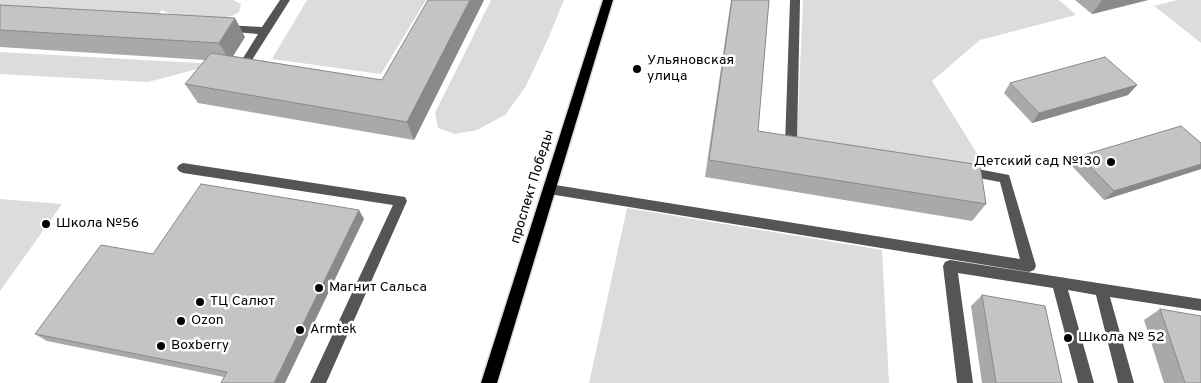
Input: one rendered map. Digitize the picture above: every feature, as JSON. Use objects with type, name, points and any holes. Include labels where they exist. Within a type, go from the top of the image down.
[{"type":"main road","name":"проспект Победы","points":[[489,383],[608,0]]},
{"type":"lane","points":[[263,65],[245,63],[285,0]]},
{"type":"lane","points":[[795,0],[791,144],[810,147]]},
{"type":"lane","points":[[217,28],[266,31]]},
{"type":"lane","points":[[183,168],[401,201],[318,383]]},
{"type":"lane","points":[[950,260],[1029,266],[1005,178],[956,171]]},
{"type":"lane","points":[[550,190],[950,260],[1059,283],[1201,305]]},
{"type":"lane","points":[[950,260],[965,383]]},
{"type":"lane","points":[[1059,283],[1086,383]]},
{"type":"lane","points":[[1101,289],[1126,383]]},
{"type":"shaded area","points":[[0,0],[233,0],[241,4],[239,12],[232,16],[216,19],[182,20],[162,10],[157,17],[0,9]]},
{"type":"shaded area","points":[[307,0],[426,0],[381,74],[272,59]]},
{"type":"shaded area","points":[[491,0],[564,0],[526,86],[505,115],[477,130],[455,134],[438,128],[435,113]]},
{"type":"shaded area","points":[[803,0],[1059,0],[1076,15],[980,40],[932,81],[986,168],[797,138]]},
{"type":"shaded area","points":[[1177,0],[1201,0],[1201,43],[1154,6]]},
{"type":"shaded area","points":[[0,52],[216,64],[148,82],[0,74]]},
{"type":"shaded area","points":[[0,199],[62,204],[0,291]]},
{"type":"shaded area","points":[[627,208],[882,250],[889,383],[589,383]]},
{"type":"building","points":[[428,0],[470,0],[407,122],[185,84],[211,53],[382,80]]},
{"type":"building","points":[[732,0],[769,0],[758,131],[980,165],[986,204],[709,160]]},
{"type":"building","points":[[0,5],[235,18],[219,43],[0,30]]},
{"type":"building","points":[[1105,57],[1137,85],[1039,113],[1010,83]]},
{"type":"building","points":[[1181,126],[1201,143],[1201,164],[1114,191],[1080,156]]},
{"type":"building","name":"ТЦ Салют","points":[[201,184],[359,210],[274,383],[221,383],[227,372],[35,334],[101,245],[153,254]]},
{"type":"building","points":[[982,295],[1045,306],[1062,383],[996,383]]},
{"type":"building","points":[[1160,309],[1201,316],[1201,383],[1185,383]]},
{"type":"place","name":"Ульяновская улица","points":[[637,69]]},
{"type":"place","name":"Детский сад №130","points":[[1111,162]]},
{"type":"place","name":"Школа №56","points":[[46,224]]},
{"type":"place","name":"Магнит Сальса","points":[[319,288]]},
{"type":"place","name":"ТЦ Салют","points":[[200,302]]},
{"type":"place","name":"Ozon","points":[[181,321]]},
{"type":"place","name":"Armtek","points":[[300,330]]},
{"type":"place","name":"Школа № 52","points":[[1068,338]]},
{"type":"place","name":"Boxberry","points":[[161,346]]}]
